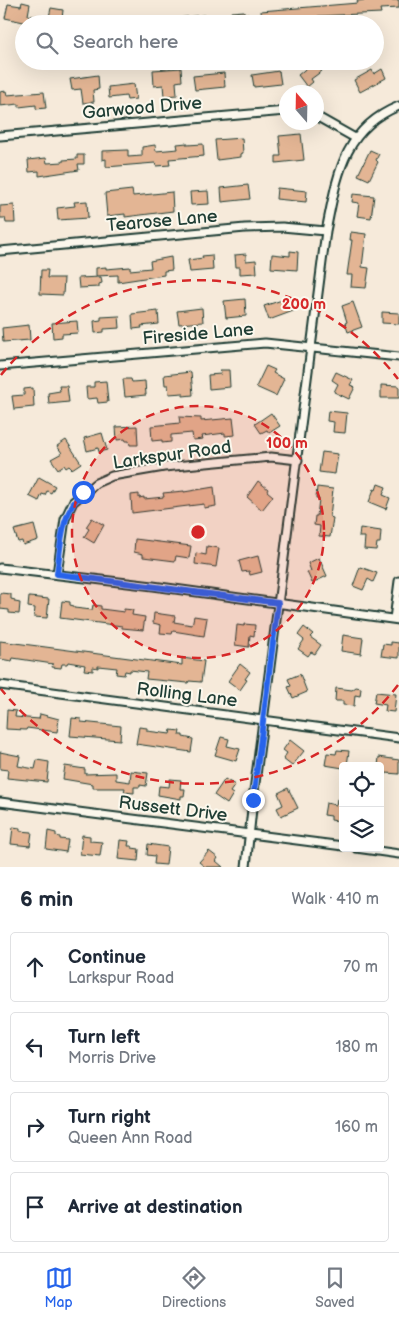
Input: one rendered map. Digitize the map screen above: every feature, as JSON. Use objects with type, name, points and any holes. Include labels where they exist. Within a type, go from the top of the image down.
[{"type":"street","points":[[246,867],[326,231],[339,176],[348,148],[365,126],[389,110],[399,106]]},
{"type":"street","name":"Garwood Drive","points":[[0,136],[279,112]]},
{"type":"street","points":[[324,121],[355,138]]},
{"type":"street","name":"Tearose Lane","points":[[0,251],[244,228],[282,227],[326,231]]},
{"type":"street","name":"Fireside Lane","points":[[0,366],[265,343],[399,357]]},
{"type":"street","name":"Larkspur Road","points":[[57,574],[65,519],[73,502],[96,483],[112,476],[164,467],[272,457],[298,460]]},
{"type":"street","points":[[0,568],[397,620],[399,581]]},
{"type":"street","name":"Rolling Lane","points":[[0,685],[399,738]]},
{"type":"street","name":"Russett Drive","points":[[0,802],[339,845]]},
{"type":"street","points":[[384,852],[399,854]]},
{"type":"building","points":[[399,0],[399,8],[380,9],[381,13],[261,15],[261,11],[358,3],[357,1]]},
{"type":"building","points":[[22,2],[30,4],[28,15],[15,15],[15,20],[5,18],[8,4],[21,6]]},
{"type":"building","points":[[51,8],[63,10],[62,15],[49,15]]},
{"type":"building","points":[[244,11],[244,14],[248,13],[248,15],[231,15],[231,12]]},
{"type":"building","points":[[153,70],[181,70],[182,81],[176,82],[177,95],[164,96],[163,85],[154,86]]},
{"type":"building","points":[[304,70],[321,70],[311,79],[313,82],[306,85],[298,75]]},
{"type":"building","points":[[372,70],[374,74],[382,70],[386,78],[360,92],[354,80]]},
{"type":"building","points":[[279,71],[281,84],[254,87],[252,75]]},
{"type":"building","points":[[224,73],[225,87],[195,90],[193,76]]},
{"type":"building","points":[[98,75],[99,89],[93,90],[94,102],[83,103],[81,89],[72,90],[70,79]]},
{"type":"building","points":[[134,84],[136,99],[127,100],[126,96],[109,98],[108,87]]},
{"type":"building","points":[[6,91],[7,95],[44,92],[46,108],[36,109],[36,105],[19,107],[19,104],[0,106],[0,92]]},
{"type":"building","points":[[301,134],[304,160],[276,163],[276,156],[281,156],[279,136]]},
{"type":"building","points":[[242,138],[243,153],[241,157],[217,160],[215,140]]},
{"type":"building","points":[[187,143],[187,145],[203,144],[204,156],[169,159],[170,165],[156,166],[155,163],[106,167],[106,159],[102,160],[102,151],[128,150],[128,157],[142,156],[142,147],[155,145],[156,151],[178,149],[177,144]]},
{"type":"building","points":[[370,150],[379,154],[376,160],[378,162],[369,180],[358,175]]},
{"type":"building","points":[[77,155],[84,155],[84,164],[78,164],[79,170],[39,176],[39,171],[29,172],[28,160],[46,158],[47,163],[63,162],[63,160],[77,159]]},
{"type":"building","points":[[248,185],[250,199],[222,202],[221,188]]},
{"type":"building","points":[[277,188],[307,191],[306,202],[276,199]]},
{"type":"building","points":[[132,190],[133,196],[172,192],[173,211],[125,217],[125,214],[107,216],[105,193]]},
{"type":"building","points":[[208,191],[209,204],[191,205],[190,192]]},
{"type":"building","points":[[353,194],[374,196],[371,218],[357,216],[359,203],[352,202]]},
{"type":"building","points":[[87,201],[88,218],[58,220],[57,208],[75,206],[74,202]]},
{"type":"building","points":[[14,205],[15,223],[6,223],[5,218],[0,218],[0,206]]},
{"type":"building","points":[[351,232],[366,234],[362,267],[369,268],[366,288],[351,287],[352,275],[347,275],[352,240],[350,240]]},
{"type":"building","points":[[290,251],[298,252],[297,270],[271,268],[272,254],[290,256]]},
{"type":"building","points":[[246,254],[246,261],[256,260],[257,273],[240,274],[240,267],[236,267],[235,255]]},
{"type":"building","points":[[212,255],[213,270],[190,272],[188,260]]},
{"type":"building","points":[[171,257],[172,270],[164,271],[164,275],[118,282],[118,275],[96,276],[96,268],[130,267],[130,270],[151,268],[150,261]]},
{"type":"building","points":[[41,270],[48,270],[47,278],[64,278],[63,295],[40,294]]},
{"type":"building","points":[[101,277],[102,283],[99,284],[99,287],[79,288],[78,278]]},
{"type":"building","points":[[291,297],[296,310],[269,320],[264,306]]},
{"type":"building","points":[[245,299],[246,316],[226,318],[224,301]]},
{"type":"building","points":[[353,302],[362,327],[348,332],[342,306]]},
{"type":"building","points":[[202,308],[203,322],[179,324],[177,311]]},
{"type":"building","points":[[158,311],[159,324],[133,329],[132,314]]},
{"type":"building","points":[[382,312],[399,313],[399,324],[382,323]]},
{"type":"building","points":[[119,316],[120,328],[104,329],[104,332],[95,333],[94,321],[101,320],[101,317]]},
{"type":"building","points":[[77,321],[78,333],[62,334],[62,337],[53,338],[52,323]]},
{"type":"building","points":[[29,325],[30,340],[3,342],[2,328]]},
{"type":"building","points":[[266,366],[275,370],[273,373],[284,379],[276,396],[256,387]]},
{"type":"building","points":[[220,370],[229,370],[230,387],[209,389],[208,375],[221,374]]},
{"type":"building","points":[[191,372],[193,395],[183,396],[183,393],[169,394],[168,385],[165,385],[164,375]]},
{"type":"building","points":[[336,372],[353,380],[350,385],[355,387],[349,399],[334,392],[338,384],[332,380]]},
{"type":"building","points":[[123,379],[131,379],[132,382],[145,381],[146,395],[125,397]]},
{"type":"building","points":[[106,381],[108,402],[98,403],[97,398],[87,399],[86,387],[94,387],[94,382]]},
{"type":"building","points":[[381,385],[399,386],[399,398],[381,398]]},
{"type":"building","points":[[59,386],[67,386],[69,402],[49,404],[48,393],[60,391]]},
{"type":"building","points":[[33,388],[34,407],[14,409],[12,396],[24,395],[24,389]]},
{"type":"building","points":[[328,411],[347,413],[345,433],[333,432],[334,422],[327,421]]},
{"type":"building","points":[[271,413],[280,426],[269,433],[267,430],[261,433],[255,424]]},
{"type":"building","points":[[179,417],[201,418],[201,421],[233,418],[235,435],[225,436],[225,433],[202,436],[203,439],[193,440],[192,433],[171,435],[171,442],[162,443],[162,440],[152,441],[151,426],[180,423]]},
{"type":"building","points":[[137,426],[138,445],[130,445],[129,441],[125,439],[117,440],[116,427]]},
{"type":"building","points":[[102,433],[107,450],[99,452],[98,448],[87,451],[84,438]]},
{"type":"building","points":[[66,440],[81,463],[72,469],[69,466],[66,468],[64,465],[58,469],[51,459],[62,453],[57,446]]},
{"type":"building","points":[[322,452],[338,454],[335,474],[319,472]]},
{"type":"building","points":[[39,477],[55,486],[51,493],[47,491],[45,495],[42,494],[39,501],[29,496]]},
{"type":"building","points":[[258,481],[273,496],[262,510],[247,497]]},
{"type":"building","points":[[378,484],[386,487],[383,495],[390,498],[386,509],[369,502]]},
{"type":"building","points":[[214,487],[216,506],[204,508],[204,504],[132,513],[131,495],[139,494],[139,498],[144,497],[144,499],[164,497],[163,493]]},
{"type":"building","points":[[317,487],[333,489],[330,517],[333,518],[330,537],[319,536],[320,526],[314,525],[319,499],[316,498]]},
{"type":"building","points":[[92,518],[104,525],[94,543],[84,537],[89,529],[86,527]]},
{"type":"building","points":[[34,525],[38,540],[23,545],[22,541],[18,542],[14,530]]},
{"type":"building","points":[[360,528],[381,531],[380,543],[377,543],[376,550],[364,549],[365,537],[359,537]]},
{"type":"building","points":[[135,539],[191,546],[189,558],[176,556],[175,561],[143,557],[143,554],[134,552]]},
{"type":"building","points":[[207,546],[219,548],[216,567],[195,564],[196,553],[206,555]]},
{"type":"building","points":[[258,556],[262,572],[250,575],[249,571],[242,572],[239,561]]},
{"type":"building","points":[[319,558],[327,576],[312,583],[307,572],[311,571],[308,563]]},
{"type":"building","points":[[360,567],[377,573],[373,582],[368,579],[363,590],[353,586]]},
{"type":"building","points":[[0,593],[11,594],[11,599],[20,603],[19,614],[9,613],[9,610],[0,609]]},
{"type":"building","points":[[29,597],[49,599],[47,618],[34,617],[35,608],[28,607]]},
{"type":"building","points":[[62,601],[70,602],[70,605],[74,606],[74,608],[92,610],[93,605],[101,606],[101,609],[124,612],[124,609],[133,610],[132,615],[145,617],[143,630],[60,618]]},
{"type":"building","points":[[154,613],[175,616],[174,622],[192,625],[194,616],[207,618],[204,636],[173,631],[172,634],[160,633],[161,625],[153,623]]},
{"type":"building","points":[[244,624],[255,625],[254,636],[250,635],[249,647],[235,645],[237,625],[244,626]]},
{"type":"building","points":[[304,627],[313,634],[310,637],[321,645],[315,654],[311,652],[308,656],[298,649],[304,640],[298,635]]},
{"type":"building","points":[[343,635],[363,638],[361,654],[341,651]]},
{"type":"building","points":[[0,641],[182,665],[182,658],[204,661],[201,682],[189,681],[188,683],[146,679],[147,672],[130,670],[130,672],[125,671],[124,675],[116,674],[117,668],[98,666],[98,668],[93,667],[93,671],[84,670],[85,665],[68,662],[67,664],[62,664],[61,668],[52,667],[53,664],[13,658],[12,661],[0,659]]},
{"type":"building","points":[[391,642],[399,643],[399,658],[381,656],[383,644],[391,645]]},
{"type":"building","points":[[240,664],[250,672],[240,690],[228,681]]},
{"type":"building","points":[[300,674],[307,692],[293,698],[288,687],[291,686],[288,679]]},
{"type":"building","points":[[356,687],[361,688],[360,696],[355,695],[354,706],[343,705],[343,701],[335,701],[336,688],[352,690]]},
{"type":"building","points":[[376,692],[396,694],[394,712],[385,711],[386,705],[374,703]]},
{"type":"building","points":[[7,710],[16,711],[15,717],[39,719],[40,714],[59,719],[57,732],[27,728],[26,730],[6,729]]},
{"type":"building","points":[[72,718],[81,719],[81,722],[121,726],[120,740],[70,736]]},
{"type":"building","points":[[139,727],[147,728],[147,731],[170,734],[171,730],[180,731],[179,735],[193,739],[191,752],[136,744]]},
{"type":"building","points":[[221,737],[229,739],[227,746],[240,749],[236,761],[215,755]]},
{"type":"building","points":[[290,740],[304,751],[292,766],[283,759],[287,753],[283,750]]},
{"type":"building","points":[[337,750],[349,751],[348,762],[339,762],[339,767],[325,765],[327,753],[336,754]]},
{"type":"building","points":[[0,752],[20,756],[18,766],[35,769],[37,760],[49,762],[47,782],[7,778],[8,770],[0,769]]},
{"type":"building","points":[[379,757],[399,760],[399,774],[386,773],[386,775],[384,775],[384,762],[378,762]]},
{"type":"building","points":[[65,766],[85,769],[85,774],[116,773],[116,780],[130,782],[131,771],[148,773],[146,786],[134,787],[134,793],[124,792],[125,788],[93,788],[93,784],[63,779]]},
{"type":"building","points":[[170,779],[181,780],[180,789],[185,789],[184,796],[181,796],[181,799],[158,795],[159,786],[169,787]]},
{"type":"building","points":[[225,779],[235,785],[230,792],[233,794],[227,804],[214,795]]},
{"type":"building","points":[[288,788],[298,808],[281,816],[277,808],[283,805],[278,793]]},
{"type":"building","points":[[337,799],[339,799],[339,821],[331,820],[331,816],[324,815],[326,803],[336,805]]},
{"type":"building","points":[[13,827],[20,828],[20,831],[32,832],[30,846],[11,844]]},
{"type":"building","points":[[48,831],[56,833],[56,836],[60,837],[60,839],[68,840],[66,852],[46,849]]},
{"type":"building","points":[[82,835],[90,836],[90,841],[102,842],[100,856],[80,854]]},
{"type":"building","points":[[120,840],[129,841],[128,846],[139,849],[138,861],[118,859]]},
{"type":"building","points":[[148,844],[168,847],[166,865],[154,864],[155,856],[147,855]]},
{"type":"building","points":[[209,851],[218,858],[216,861],[223,867],[205,867],[199,862]]},
{"type":"route","points":[[83,492],[73,502],[65,519],[57,574],[278,603],[253,800]]}]
